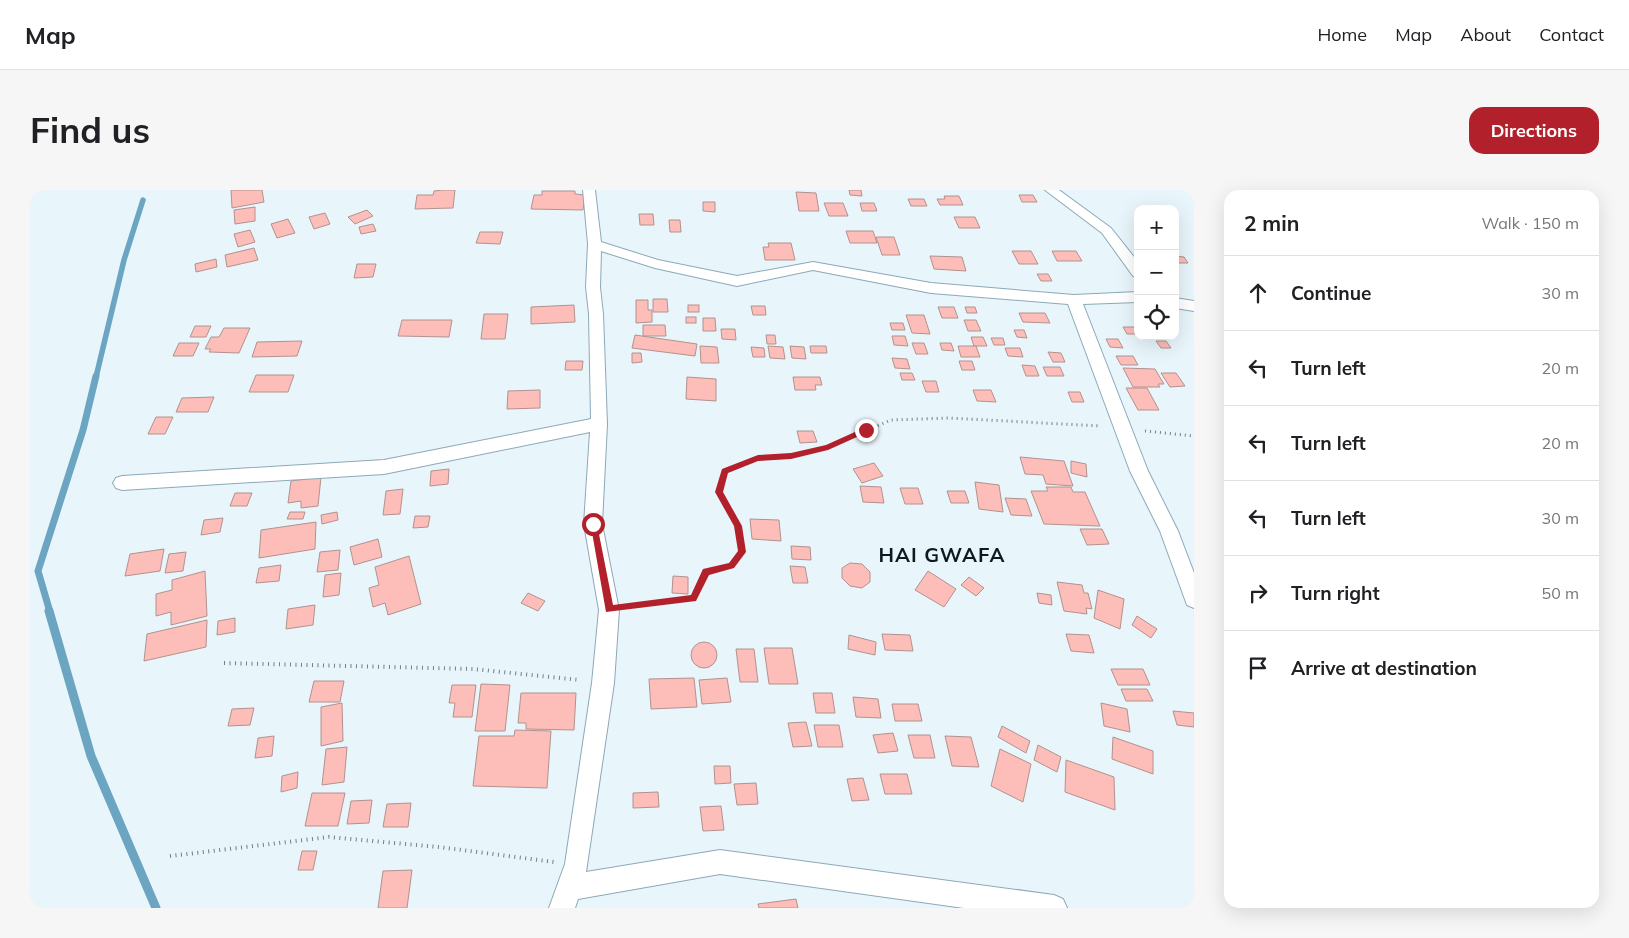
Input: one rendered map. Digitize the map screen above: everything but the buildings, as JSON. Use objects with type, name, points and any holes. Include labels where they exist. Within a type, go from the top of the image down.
[{"type":"street","points":[[565,898],[577,864],[603,683],[609,610],[593,524],[599,424],[596,314],[593,286],[595,244],[589,190]]},
{"type":"street","points":[[1051,190],[1060,198],[1094,219],[1120,244],[1134,267]]},
{"type":"street","points":[[595,244],[654,264],[737,281],[813,266],[931,288],[1074,300],[1134,294]]},
{"type":"street","points":[[1074,300],[1120,426],[1139,472],[1169,531],[1194,599]]},
{"type":"street","points":[[1179,304],[1194,306]]},
{"type":"street","points":[[122,483],[384,467],[599,424]]},
{"type":"street","points":[[565,898],[720,862],[1054,908]]},
{"type":"path","points":[[609,610],[693,598],[706,572],[731,566],[742,552],[738,526],[719,492],[725,471],[758,458],[791,456],[828,447],[891,420],[949,418],[1120,426],[1194,436]]},
{"type":"path","points":[[224,664],[472,669],[603,683]]},
{"type":"path","points":[[170,856],[329,837],[439,847],[577,864]]},
{"type":"waterway","points":[[96,377],[124,260],[143,200]]},
{"type":"waterway","points":[[50,612],[38,571],[83,430],[96,376]]},
{"type":"waterway","points":[[49,611],[91,756],[156,908]]},
{"type":"district","name":"HAI GWAFA","points":[[942,554]]},
{"type":"route","points":[[593,524],[609,610],[693,598],[706,572],[731,566],[742,552],[738,526],[719,492],[725,471],[758,458],[791,456],[828,447],[866,430]]}]
